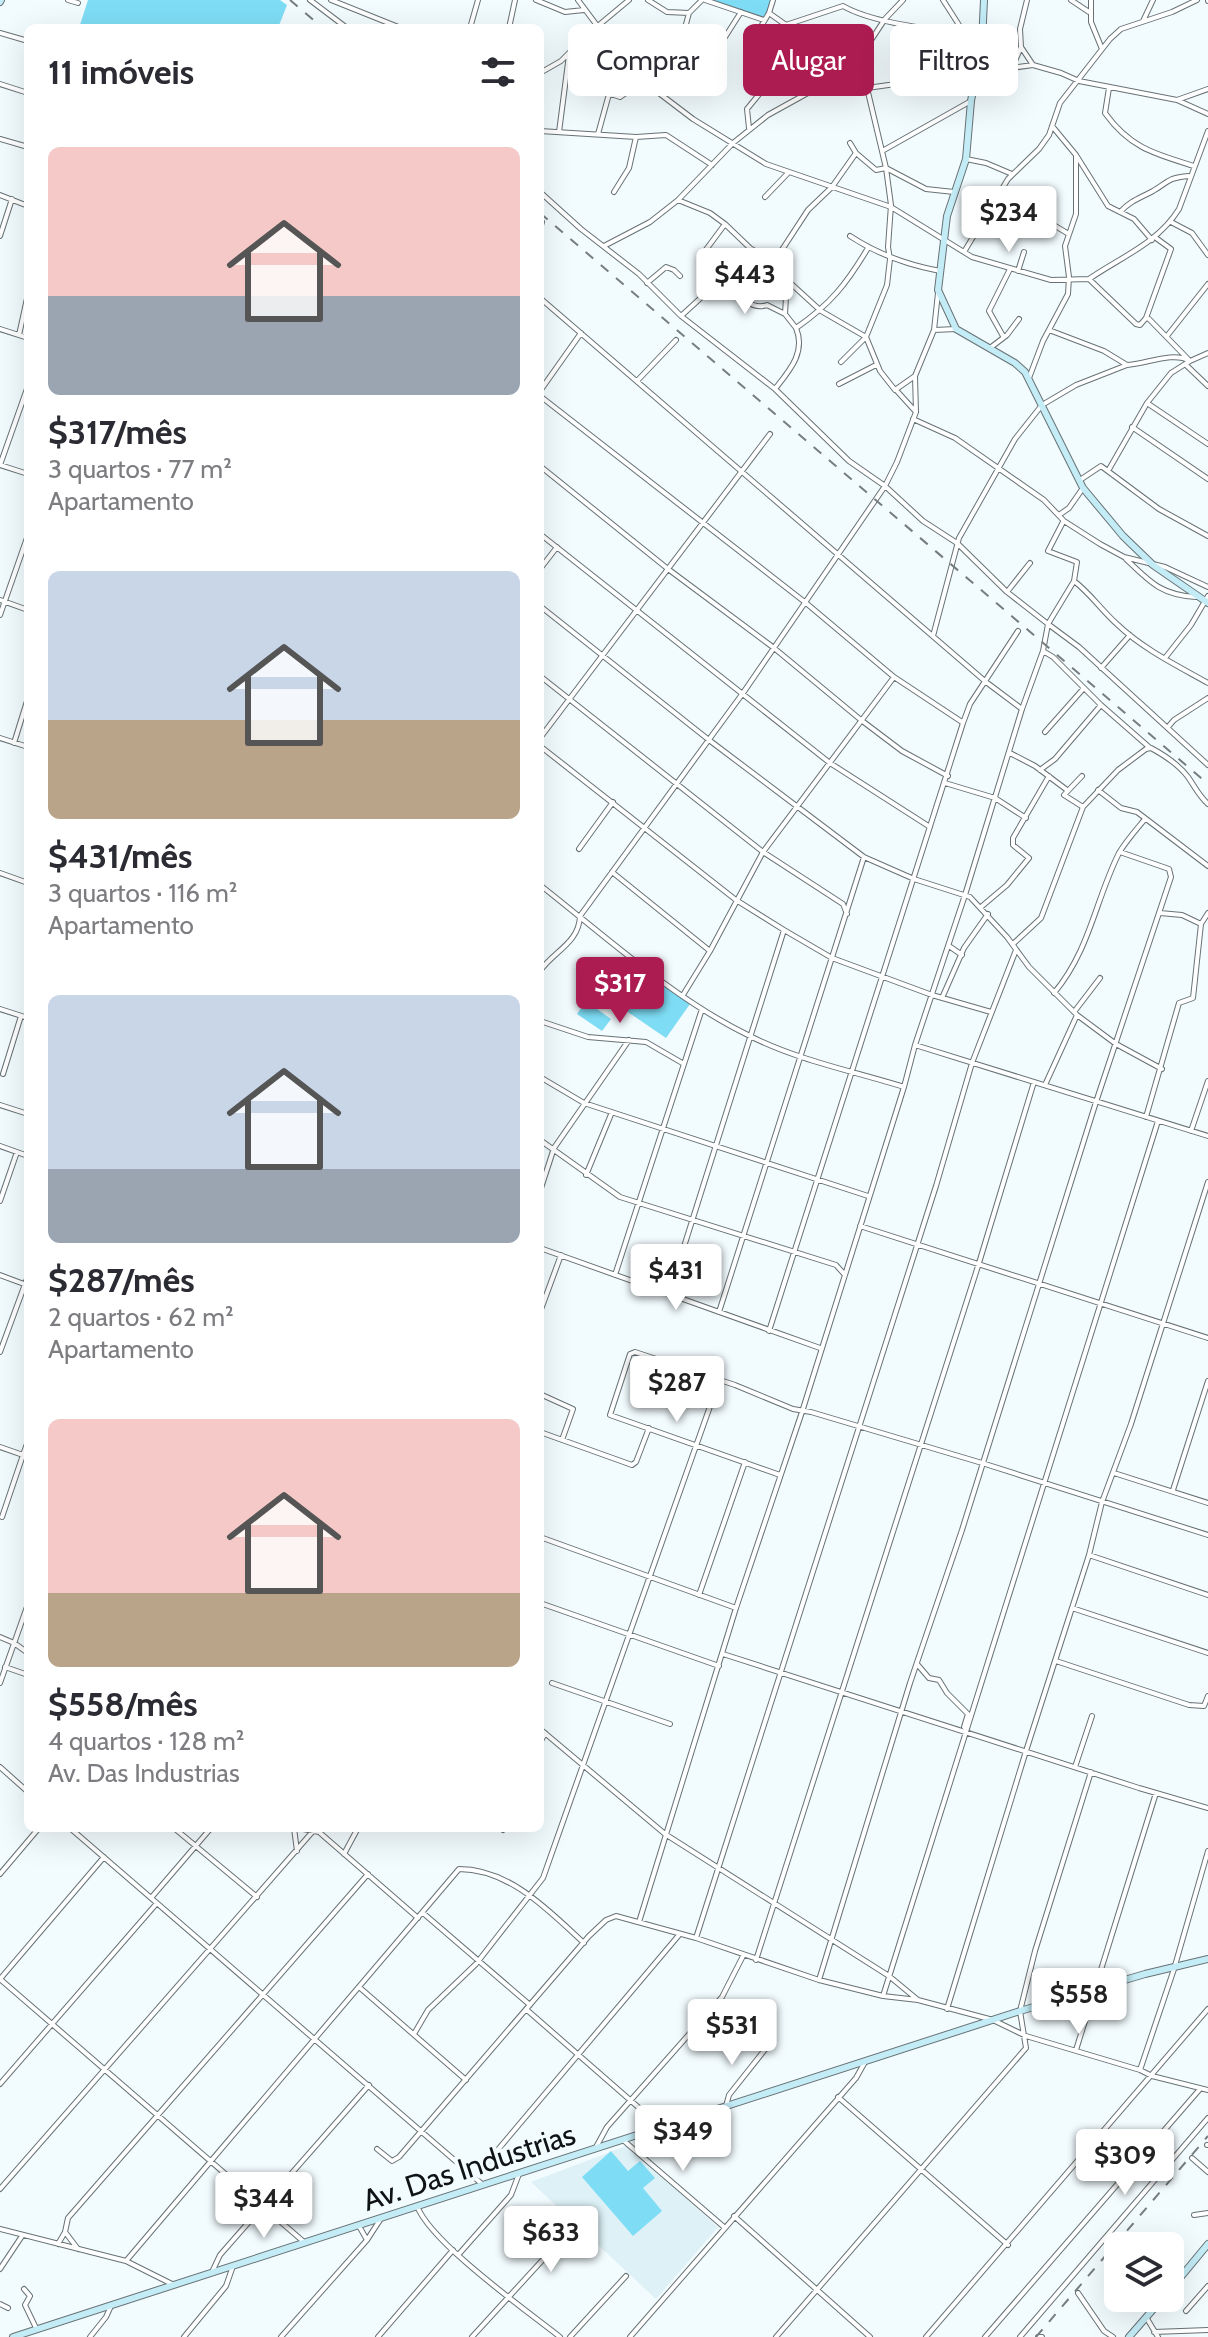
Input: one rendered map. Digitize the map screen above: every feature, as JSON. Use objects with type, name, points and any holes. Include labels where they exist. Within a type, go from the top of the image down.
[{"type":"main road","points":[[983,24],[984,0]]},
{"type":"main road","points":[[972,96],[966,159],[947,216],[938,290],[956,329],[1015,363],[1029,378],[1081,484],[1123,536],[1153,565],[1198,598],[1207,600]]},
{"type":"main road","name":"Av. Das Industrias","points":[[234,2265],[1020,2011],[1208,1959]]},
{"type":"main road","points":[[1184,2273],[1208,2244]]},
{"type":"main road","points":[[13,2337],[234,2265]]},
{"type":"main road","points":[[1129,2337],[1150,2312]]},
{"type":"street","points":[[68,0],[78,3]]},
{"type":"street","points":[[310,0],[342,24]]},
{"type":"street","points":[[331,0],[391,24]]},
{"type":"street","points":[[471,24],[478,0]]},
{"type":"street","points":[[510,24],[515,0]]},
{"type":"street","points":[[536,0],[565,12],[584,10]]},
{"type":"street","points":[[578,0],[595,24]]},
{"type":"street","points":[[617,0],[624,5]]},
{"type":"street","points":[[601,24],[629,0]]},
{"type":"street","points":[[648,0],[667,12],[689,13]]},
{"type":"street","points":[[686,24],[689,13],[703,0],[764,20]]},
{"type":"street","points":[[762,24],[773,0]]},
{"type":"street","points":[[874,34],[903,0]]},
{"type":"street","points":[[943,0],[958,24]]},
{"type":"street","points":[[1018,54],[1027,0]]},
{"type":"street","points":[[1071,0],[1089,12]]},
{"type":"street","points":[[1091,0],[1089,12],[1102,49]]},
{"type":"street","points":[[1143,21],[1153,0]]},
{"type":"street","points":[[964,252],[1012,174],[1049,135],[1060,103],[1102,49],[1121,29],[1197,0]]},
{"type":"street","points":[[769,13],[788,26],[842,3],[885,19],[914,24]]},
{"type":"street","points":[[727,34],[741,12]]},
{"type":"street","points":[[0,33],[24,40]]},
{"type":"street","points":[[1021,47],[1033,65]]},
{"type":"street","points":[[544,71],[568,55]]},
{"type":"street","points":[[1018,67],[1033,65],[1079,81],[1177,100],[1208,114]]},
{"type":"street","points":[[559,132],[568,67]]},
{"type":"street","points":[[0,84],[24,92]]},
{"type":"street","points":[[1109,88],[1105,113],[1122,134],[1143,150],[1194,166]]},
{"type":"street","points":[[1177,100],[1208,89]]},
{"type":"street","points":[[598,134],[608,96]]},
{"type":"street","points":[[661,96],[766,164],[891,207],[964,252],[1051,280],[1089,279],[1154,239],[1179,209],[1208,131]]},
{"type":"street","points":[[749,128],[747,109],[758,96]]},
{"type":"street","points":[[604,246],[650,222],[678,200],[749,128],[800,96]]},
{"type":"street","points":[[841,362],[866,337],[887,285],[891,207],[884,150],[869,96]]},
{"type":"street","points":[[884,150],[971,101]]},
{"type":"street","points":[[1052,126],[1076,155],[1108,206],[1134,219],[1154,239],[1171,249],[1146,318],[1140,325],[1089,279]]},
{"type":"street","points":[[544,131],[636,137],[666,135],[712,165]]},
{"type":"street","points":[[614,192],[629,168],[636,137]]},
{"type":"street","points":[[0,139],[24,146]]},
{"type":"street","points":[[850,143],[856,153],[876,170],[886,168],[926,189],[954,192]]},
{"type":"street","points":[[681,316],[704,295],[774,262],[808,210],[832,187],[856,153]]},
{"type":"street","points":[[1029,378],[1068,294],[1065,256],[1068,233],[1076,214],[1076,155]]},
{"type":"street","points":[[966,159],[1012,174]]},
{"type":"street","points":[[765,197],[788,173]]},
{"type":"street","points":[[1120,212],[1136,197],[1154,191],[1165,181],[1190,176]]},
{"type":"street","points":[[0,195],[24,204]]},
{"type":"street","points":[[544,195],[681,316],[775,389],[849,461],[885,486],[923,521],[957,543],[1007,592],[1101,668],[1208,765]]},
{"type":"street","points":[[0,236],[12,199]]},
{"type":"street","points":[[678,200],[710,213],[785,273]]},
{"type":"street","points":[[1042,218],[1068,233]]},
{"type":"street","points":[[1171,222],[1192,233],[1208,255]]},
{"type":"street","points":[[700,261],[725,224]]},
{"type":"street","points":[[850,236],[868,248],[940,271]]},
{"type":"street","points":[[796,328],[821,311],[847,282],[868,248]]},
{"type":"street","points":[[782,252],[787,280],[785,314]]},
{"type":"street","points":[[1018,271],[1024,252]]},
{"type":"street","points":[[647,283],[666,267],[671,267],[680,276]]},
{"type":"street","points":[[1003,336],[989,311],[1010,269]]},
{"type":"street","points":[[787,280],[821,311],[866,337],[877,365],[891,388],[916,412]]},
{"type":"street","points":[[727,283],[754,306],[761,308],[767,305],[785,314],[796,328],[799,351],[775,389]]},
{"type":"street","points":[[1167,336],[1208,284]]},
{"type":"street","points":[[544,966],[574,938],[580,916],[743,693],[885,486],[916,412],[915,376],[934,330],[938,290]]},
{"type":"street","points":[[544,301],[986,682],[1022,709]]},
{"type":"street","points":[[19,335],[24,312]]},
{"type":"street","points":[[1146,318],[1167,336],[1208,386]]},
{"type":"street","points":[[988,350],[1007,335],[1019,319]]},
{"type":"street","points":[[0,329],[24,337]]},
{"type":"street","points":[[934,330],[956,329]]},
{"type":"street","points":[[1049,330],[1104,351],[1127,365]]},
{"type":"street","points":[[544,388],[581,333]]},
{"type":"street","points":[[637,381],[676,340]]},
{"type":"street","points":[[1108,471],[1147,403],[1171,373],[1188,361],[1208,353]]},
{"type":"street","points":[[933,636],[957,543],[1015,439],[1042,405],[1076,385],[1127,365],[1167,358],[1188,361]]},
{"type":"street","points":[[839,384],[877,365]]},
{"type":"street","points":[[895,390],[915,376]]},
{"type":"street","points":[[24,397],[0,465],[24,473]]},
{"type":"street","points":[[544,397],[806,603],[894,677],[963,723]]},
{"type":"street","points":[[1147,403],[1208,444]]},
{"type":"street","points":[[913,419],[955,438],[1044,500],[1064,521],[1124,557],[1160,588],[1175,596],[1198,598]]},
{"type":"street","points":[[1132,427],[1208,479]]},
{"type":"street","points":[[544,733],[770,434]]},
{"type":"street","points":[[1059,515],[1069,508],[1081,484],[1099,466],[1159,509],[1208,536]]},
{"type":"street","points":[[544,469],[668,569],[774,648],[861,720],[902,751],[948,776]]},
{"type":"street","points":[[639,1922],[736,1608],[802,1412],[915,1045],[1043,651],[1048,624],[1074,581],[1077,562],[1048,551],[1064,521]]},
{"type":"street","points":[[544,537],[830,763],[930,827]]},
{"type":"street","points":[[0,615],[2,601],[24,545]]},
{"type":"street","points":[[544,564],[557,547]]},
{"type":"street","points":[[1124,557],[1165,567],[1208,587]]},
{"type":"street","points":[[1007,592],[1030,563]]},
{"type":"street","points":[[1074,581],[1130,635],[1208,683]]},
{"type":"street","points":[[1165,658],[1207,600]]},
{"type":"street","points":[[2,601],[24,609]]},
{"type":"street","points":[[544,609],[796,808],[864,857],[914,879],[965,895],[988,914],[1016,950],[1075,1013],[1116,1044],[1162,1069]]},
{"type":"street","points":[[769,1331],[963,723],[970,704],[1018,631]]},
{"type":"street","points":[[1101,668],[1130,635]]},
{"type":"street","points":[[1043,651],[1149,747],[1186,774],[1208,804]]},
{"type":"street","points":[[683,995],[763,852],[894,677]]},
{"type":"street","points":[[544,679],[763,852],[843,904],[847,914]]},
{"type":"street","points":[[1045,732],[1084,688]]},
{"type":"street","points":[[1168,727],[1208,698]]},
{"type":"street","points":[[1040,770],[1055,759],[1101,705]]},
{"type":"street","points":[[14,743],[24,711]]},
{"type":"street","points":[[0,738],[24,746]]},
{"type":"street","points":[[1013,944],[1041,918],[1083,807],[1098,790],[1149,747]]},
{"type":"street","points":[[544,749],[736,900],[784,930],[832,958],[932,995],[991,1012]]},
{"type":"street","points":[[1010,753],[1067,790]]},
{"type":"street","points":[[981,907],[1007,885],[1029,858],[1012,844],[1049,776]]},
{"type":"street","points":[[1082,776],[1064,796],[1083,807]]},
{"type":"street","points":[[945,783],[995,798],[1026,818]]},
{"type":"street","points":[[1098,790],[1121,808],[1132,810],[1208,866]]},
{"type":"street","points":[[579,849],[613,802]]},
{"type":"street","points":[[1054,993],[1073,969],[1085,944],[1120,852],[1145,819]]},
{"type":"street","points":[[819,1980],[1096,1102],[1171,877],[1169,871],[1160,865],[1120,852]]},
{"type":"street","points":[[719,1312],[864,857]]},
{"type":"street","points":[[612,872],[710,951]]},
{"type":"street","points":[[0,873],[24,882]]},
{"type":"street","points":[[544,888],[702,1009],[750,1036],[904,1087]]},
{"type":"street","points":[[843,904],[852,900]]},
{"type":"street","points":[[1146,1117],[1179,1003],[1193,998],[1205,919],[1160,913]]},
{"type":"street","points":[[942,998],[970,938],[988,914]]},
{"type":"street","points":[[669,1294],[784,930]]},
{"type":"street","points":[[949,946],[962,955]]},
{"type":"street","points":[[696,1938],[972,1063],[1016,950]]},
{"type":"street","points":[[1045,1085],[1075,1013],[1100,978]]},
{"type":"street","points":[[0,1009],[24,1017]]},
{"type":"street","points":[[615,1275],[702,1009]]},
{"type":"street","points":[[3,1074],[21,1016]]},
{"type":"street","points":[[544,1022],[588,1037],[652,1044],[684,1064]]},
{"type":"street","points":[[544,1179],[554,1148],[629,1040]]},
{"type":"street","points":[[915,1045],[1208,1136]]},
{"type":"street","points":[[544,1079],[584,1103],[868,1196]]},
{"type":"street","points":[[1191,1131],[1208,1081]]},
{"type":"street","points":[[756,1960],[1034,1082]]},
{"type":"street","points":[[0,1105],[24,1113]]},
{"type":"street","points":[[586,1175],[612,1112]]},
{"type":"street","points":[[883,1996],[1158,1121]]},
{"type":"street","points":[[544,1142],[620,1197],[795,1253],[836,1265],[848,1265]]},
{"type":"street","points":[[0,1146],[24,1155]]},
{"type":"street","points":[[0,1201],[17,1152]]},
{"type":"street","points":[[947,2009],[1089,1555],[1102,1502],[1208,1182]]},
{"type":"street","points":[[860,1226],[1208,1338]]},
{"type":"street","points":[[544,1249],[821,1348]]},
{"type":"street","points":[[544,1301],[561,1255]]},
{"type":"street","points":[[836,1265],[845,1275]]},
{"type":"street","points":[[0,1275],[24,1284]]},
{"type":"street","points":[[0,1352],[24,1287]]},
{"type":"street","points":[[20,1298],[24,1302]]},
{"type":"street","points":[[780,1475],[609,1413],[631,1353],[802,1412],[921,1444],[1208,1535]]},
{"type":"street","points":[[408,2030],[469,1971],[545,1874],[719,1381]]},
{"type":"street","points":[[1173,1490],[1208,1381]]},
{"type":"street","points":[[544,1396],[573,1409],[562,1440]]},
{"type":"street","points":[[544,1433],[632,1465],[649,1428]]},
{"type":"street","points":[[0,1447],[24,1456]]},
{"type":"street","points":[[2,1517],[24,1459]]},
{"type":"street","points":[[699,1595],[745,1462]]},
{"type":"street","points":[[1114,1473],[1208,1503]]},
{"type":"street","points":[[544,1538],[736,1608]]},
{"type":"street","points":[[1089,1555],[1208,1595]]},
{"type":"street","points":[[544,1604],[719,1666]]},
{"type":"street","points":[[1072,1608],[1208,1653]]},
{"type":"street","points":[[0,1683],[24,1615]]},
{"type":"street","points":[[0,1637],[24,1650]]},
{"type":"street","points":[[723,1654],[1208,1808]]},
{"type":"street","points":[[1056,1661],[1189,1705],[1204,1706],[1208,1696]]},
{"type":"street","points":[[917,1664],[921,1672],[939,1680],[968,1714],[964,1727],[967,1731]]},
{"type":"street","points":[[5,1667],[24,1674]]},
{"type":"street","points":[[552,1683],[670,1724]]},
{"type":"street","points":[[1075,1767],[1092,1716]]},
{"type":"street","points":[[544,1733],[665,1834],[889,1976],[918,2000]]},
{"type":"street","points":[[0,1767],[24,1788]]},
{"type":"street","points":[[776,2337],[1026,2048],[1020,2011],[1035,1951],[1091,1772]]},
{"type":"street","points":[[1076,2050],[1156,1793]]},
{"type":"street","points":[[0,1874],[36,1832]]},
{"type":"street","points":[[75,1832],[482,2184]]},
{"type":"street","points":[[179,1832],[257,1897]]},
{"type":"street","points":[[151,1898],[207,1832]]},
{"type":"street","points":[[296,1832],[297,1851]]},
{"type":"street","points":[[0,2189],[312,1832]]},
{"type":"street","points":[[316,1832],[418,1918]]},
{"type":"street","points":[[344,1854],[356,1832]]},
{"type":"street","points":[[1140,2070],[1206,1869],[1208,1851]]},
{"type":"street","points":[[104,1857],[0,1979],[305,2243]]},
{"type":"street","points":[[126,2261],[454,1873],[463,1868],[506,1881],[530,1894],[584,1943]]},
{"type":"street","points":[[58,2244],[68,2218],[368,1874]]},
{"type":"street","points":[[0,2084],[157,1903]]},
{"type":"street","points":[[423,1913],[661,2127]]},
{"type":"street","points":[[377,2149],[394,2161],[610,1917],[622,1917],[696,1938],[819,1980],[883,1996],[918,2000],[993,2020],[1026,2036],[1152,2076],[1208,2090]]},
{"type":"street","points":[[474,2178],[680,1934]]},
{"type":"street","points":[[595,2149],[607,2127],[722,1997],[743,1956]]},
{"type":"street","points":[[359,1987],[466,2080]]},
{"type":"street","points":[[926,2337],[1208,2009]]},
{"type":"street","points":[[414,2034],[419,2022]]},
{"type":"street","points":[[726,2106],[729,2095],[771,2042]]},
{"type":"street","points":[[630,2337],[860,2072],[865,2062]]},
{"type":"street","points":[[212,2272],[220,2255],[369,2085]]},
{"type":"street","points":[[985,2337],[1200,2089]]},
{"type":"street","points":[[838,2097],[1008,2245]]},
{"type":"street","points":[[1020,2337],[1208,2118]]},
{"type":"street","points":[[623,2140],[724,2227]]},
{"type":"street","points":[[1192,2158],[1208,2172]]},
{"type":"street","points":[[459,2254],[508,2199],[519,2173]]},
{"type":"street","points":[[417,2206],[423,2220],[453,2250],[560,2337]]},
{"type":"street","points":[[1194,2215],[1208,2213]]},
{"type":"street","points":[[734,2216],[870,2337]]},
{"type":"street","points":[[281,2337],[367,2240],[380,2220]]},
{"type":"street","points":[[359,2226],[367,2240]]},
{"type":"street","points":[[0,2229],[126,2261],[174,2285]]},
{"type":"street","points":[[472,2337],[571,2229]]},
{"type":"street","points":[[65,2232],[79,2249]]},
{"type":"street","points":[[0,2269],[22,2236]]},
{"type":"street","points":[[378,2337],[453,2250]]},
{"type":"street","points":[[184,2337],[226,2286],[234,2265]]},
{"type":"street","points":[[570,2337],[626,2276]]},
{"type":"street","points":[[1186,2311],[1208,2286]]},
{"type":"street","points":[[24,2289],[30,2296],[25,2305],[37,2330]]},
{"type":"street","points":[[1078,2293],[1104,2331],[1113,2337]]},
{"type":"street","points":[[0,2304],[8,2308]]},
{"type":"street","points":[[90,2337],[111,2306]]},
{"type":"street","points":[[1146,2317],[1158,2337]]},
{"type":"street","points":[[1154,2332],[1208,2330]]},
{"type":"shaded area","points":[[88,0],[280,0],[287,5],[280,24],[80,24]]},
{"type":"shaded area","points":[[709,0],[771,0],[764,20]]},
{"type":"shaded area","points":[[627,960],[690,1004],[666,1038],[603,995]]},
{"type":"shaded area","points":[[586,1001],[611,1019],[602,1031],[577,1014]]},
{"type":"shaded area","points":[[626,2146],[718,2227],[656,2299],[531,2182]]},
{"type":"shaded area","points":[[611,2151],[628,2171],[640,2161],[655,2178],[643,2188],[662,2211],[633,2236],[582,2177]]},
{"type":"railway","points":[[290,0],[318,24]]},
{"type":"railway","points":[[544,216],[1208,784]]},
{"type":"railway","points":[[1036,2337],[1208,2136]]}]
